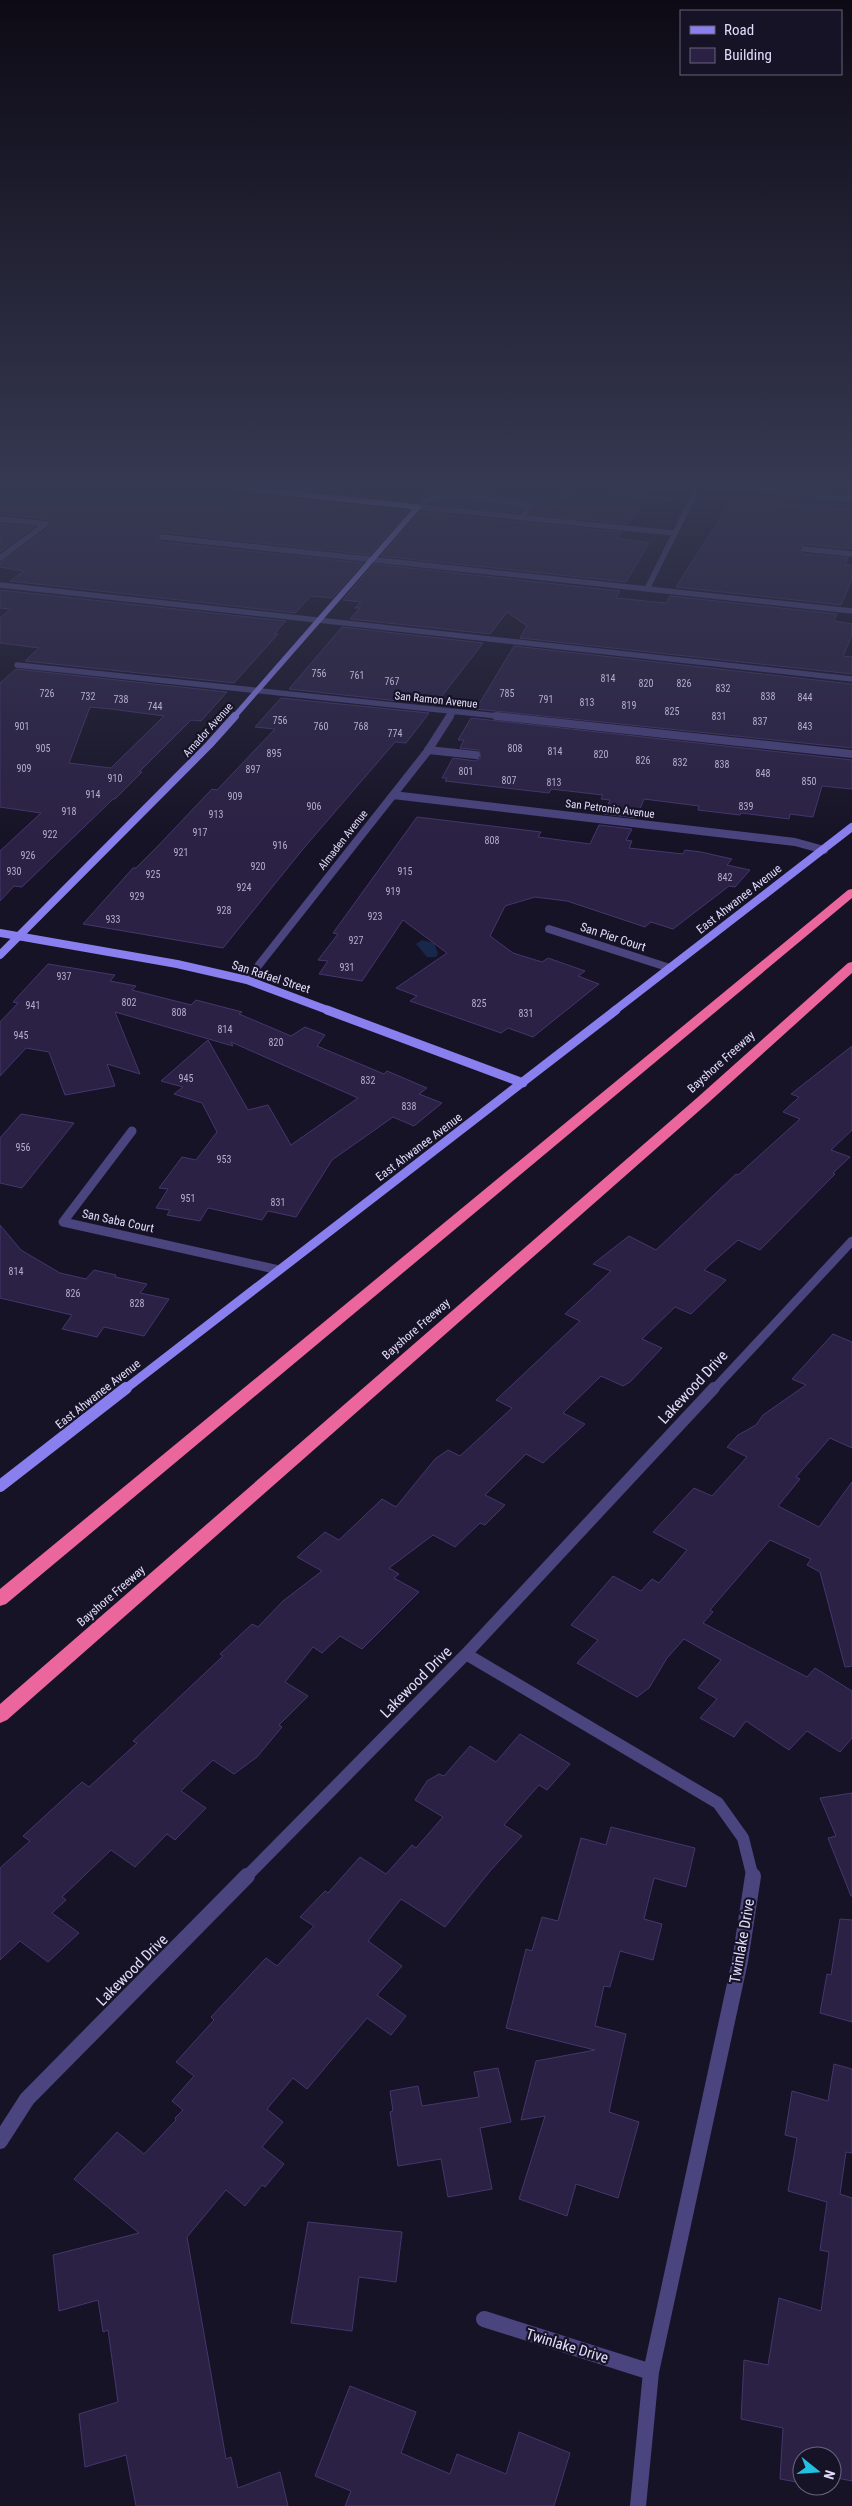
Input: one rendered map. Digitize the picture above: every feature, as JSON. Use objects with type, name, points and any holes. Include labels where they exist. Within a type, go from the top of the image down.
[{"type":"highway","points":[[0,1599],[852,892]]},
{"type":"highway","name":"Bayshore Freeway","points":[[0,1715],[704,1100],[852,966]]},
{"type":"street","points":[[193,606],[852,679]]},
{"type":"street","name":"Amador Avenue","points":[[0,955],[143,814],[209,745],[334,606]]},
{"type":"street","points":[[805,606],[852,611]]},
{"type":"street","name":"San Ramon Avenue","points":[[17,665],[852,754]]},
{"type":"street","name":"Almaden Avenue","points":[[247,980],[428,750],[453,712]]},
{"type":"street","points":[[428,750],[476,755]]},
{"type":"street","name":"San Petronio Avenue","points":[[393,795],[795,842],[824,850]]},
{"type":"street","name":"East Ahwanee Avenue","points":[[0,1486],[524,1083],[852,827]]},
{"type":"street","name":"San Pier Court","points":[[549,928],[670,968]]},
{"type":"street","name":"San Rafael Street","points":[[0,933],[177,964],[247,980],[524,1083]]},
{"type":"street","name":"San Saba Court","points":[[132,1131],[64,1222],[280,1270]]},
{"type":"street","name":"Lakewood Drive","points":[[0,2141],[28,2099],[466,1654],[852,1241]]},
{"type":"street","name":"Twinlake Drive","points":[[466,1654],[718,1803],[742,1838],[753,1878],[740,1961],[651,2372],[638,2506]]},
{"type":"street","name":"Twinlake Drive","points":[[484,2319],[651,2372]]},
{"type":"water","points":[[422,940],[434,943],[438,954],[436,957],[427,957],[416,944]]},
{"type":"building","points":[[0,606],[147,606],[286,621],[274,634],[278,634],[234,683],[25,661],[39,648],[0,643],[0,618],[11,609],[0,608]]},
{"type":"building","points":[[232,606],[302,606],[295,613]]},
{"type":"building","points":[[357,606],[762,606],[837,614],[834,621],[852,624],[852,635],[843,656],[852,657],[852,674],[520,638],[527,626],[507,612],[490,634],[350,619],[360,608],[355,608]]},
{"type":"building","points":[[342,627],[483,643],[435,705],[289,689]]},
{"type":"building","points":[[514,646],[852,684],[852,748],[476,709]]},
{"type":"building","points":[[16,669],[227,692],[201,721],[191,720],[115,799],[22,887],[14,886],[0,901],[0,851],[41,813],[0,807],[0,683]],"holes":[[[90,707],[164,716],[111,768],[69,763]]]},
{"type":"building","points":[[281,698],[429,713],[406,743],[395,742],[303,849],[223,948],[83,924],[133,868],[136,868],[157,847],[212,789],[217,790],[275,729],[255,727]]},
{"type":"building","points":[[471,718],[852,760],[852,789],[822,786],[813,817],[790,814],[789,819],[741,813],[740,815],[698,810],[699,806],[644,799],[636,818],[604,814],[610,800],[601,799],[603,795],[551,789],[549,793],[445,781],[447,778],[442,778],[453,758],[475,761],[481,758],[479,750],[460,748],[464,740],[458,740]]},
{"type":"building","points":[[417,817],[541,832],[538,837],[590,844],[599,825],[632,829],[626,840],[632,841],[629,848],[683,854],[685,850],[701,852],[732,859],[727,865],[750,870],[735,887],[729,886],[673,929],[651,922],[645,927],[567,901],[535,897],[505,906],[490,936],[513,953],[542,962],[548,958],[585,971],[578,976],[599,984],[533,1037],[508,1028],[501,1033],[410,1001],[417,996],[396,988],[447,953],[403,920],[362,981],[319,974],[328,961],[318,960],[338,934],[333,933]]},
{"type":"building","points":[[48,964],[115,975],[110,981],[136,986],[132,990],[191,1005],[196,1000],[242,1012],[239,1014],[291,1036],[305,1027],[325,1035],[317,1046],[384,1074],[387,1071],[427,1088],[419,1094],[442,1103],[414,1126],[393,1117],[332,1160],[296,1217],[268,1211],[262,1220],[208,1208],[200,1221],[167,1215],[170,1210],[156,1208],[168,1189],[159,1188],[182,1157],[196,1160],[217,1132],[202,1103],[174,1094],[183,1087],[161,1081],[208,1040],[248,1110],[268,1105],[291,1145],[358,1098],[231,1042],[233,1046],[115,1012],[140,1074],[107,1064],[115,1086],[65,1095],[49,1052],[26,1048],[0,1076],[0,1022],[18,1003],[13,1002]]},
{"type":"building","points":[[852,1046],[852,1130],[831,1150],[850,1157],[833,1173],[835,1174],[760,1250],[738,1240],[704,1270],[726,1280],[691,1314],[675,1307],[642,1339],[662,1348],[630,1382],[623,1386],[601,1376],[563,1413],[585,1424],[543,1463],[526,1454],[485,1495],[505,1505],[485,1525],[480,1523],[455,1547],[433,1535],[389,1568],[399,1574],[394,1578],[419,1592],[362,1649],[340,1636],[322,1653],[313,1647],[285,1682],[308,1696],[279,1725],[282,1727],[257,1757],[234,1774],[213,1760],[181,1791],[206,1808],[175,1840],[167,1834],[135,1867],[111,1850],[62,1897],[66,1900],[52,1913],[79,1933],[48,1962],[20,1941],[0,1960],[0,1868],[30,1841],[23,1836],[82,1782],[89,1787],[137,1743],[133,1741],[223,1656],[220,1654],[252,1624],[258,1627],[283,1601],[322,1571],[297,1557],[325,1532],[339,1540],[382,1499],[396,1507],[435,1459],[448,1450],[460,1456],[512,1408],[496,1400],[580,1321],[565,1314],[611,1271],[593,1264],[629,1236],[656,1250],[736,1174],[738,1175],[800,1119],[783,1112],[799,1097],[791,1094]]},
{"type":"building","points":[[21,1114],[74,1123],[22,1188],[0,1183],[0,1138]]},
{"type":"building","points":[[0,1225],[21,1250],[60,1273],[86,1279],[94,1270],[116,1275],[115,1277],[147,1284],[140,1293],[169,1299],[144,1336],[104,1327],[97,1337],[62,1329],[72,1315],[0,1298]]},
{"type":"building","points":[[833,1334],[852,1342],[852,1448],[830,1438],[796,1477],[800,1479],[778,1506],[819,1527],[852,1482],[852,1666],[845,1667],[820,1572],[807,1565],[811,1559],[770,1540],[710,1610],[713,1612],[703,1623],[807,1677],[815,1668],[852,1691],[852,1738],[840,1752],[807,1731],[789,1750],[746,1721],[734,1737],[700,1718],[717,1699],[698,1688],[721,1660],[684,1639],[667,1658],[649,1688],[637,1697],[577,1663],[598,1640],[571,1625],[613,1576],[641,1591],[652,1579],[659,1583],[687,1550],[653,1532],[694,1488],[712,1496],[747,1457],[727,1447],[738,1435],[756,1425],[763,1415],[806,1385],[792,1379]]},
{"type":"building","points":[[520,1734],[570,1764],[547,1790],[539,1785],[504,1825],[522,1836],[490,1871],[445,1927],[401,1899],[368,1941],[402,1966],[377,1995],[406,2016],[391,2035],[367,2018],[307,2089],[293,2078],[267,2109],[283,2122],[262,2147],[284,2164],[265,2187],[262,2185],[245,2206],[226,2190],[187,2237],[226,2459],[231,2457],[238,2488],[280,2472],[288,2506],[136,2506],[126,2455],[85,2467],[79,2414],[118,2402],[108,2330],[103,2332],[98,2300],[59,2311],[53,2255],[139,2233],[74,2179],[117,2132],[144,2154],[176,2120],[175,2118],[183,2110],[172,2101],[194,2076],[176,2062],[214,2020],[211,2017],[266,1958],[277,1966],[314,1926],[300,1917],[325,1891],[328,1893],[360,1857],[386,1874],[412,1845],[416,1848],[443,1817],[415,1800],[427,1781],[439,1774],[444,1776],[470,1746],[496,1762]]},
{"type":"building","points":[[852,1793],[851,1896],[828,1838],[836,1836],[820,1798]]},
{"type":"building","points":[[611,1827],[695,1848],[686,1887],[654,1878],[644,1919],[662,1924],[653,1960],[620,1951],[610,1987],[604,1986],[595,2026],[626,2034],[609,2112],[639,2122],[618,2198],[576,2184],[567,2216],[519,2199],[545,2116],[521,2120],[536,2061],[595,2050],[506,2028],[526,1949],[532,1951],[542,1917],[558,1921],[581,1838],[606,1845]]},
{"type":"building","points":[[840,1919],[852,1920],[852,2022],[820,2013],[827,1974],[831,1975]]},
{"type":"building","points":[[834,2064],[852,2069],[852,2153],[846,2152],[840,2194],[852,2198],[852,2481],[842,2479],[842,2446],[792,2446],[792,2481],[780,2479],[783,2428],[741,2419],[744,2360],[768,2365],[779,2298],[821,2311],[829,2252],[820,2250],[827,2202],[788,2191],[797,2138],[785,2135],[792,2091],[828,2101]]},
{"type":"building","points":[[498,2068],[511,2122],[480,2128],[492,2189],[448,2197],[441,2159],[398,2166],[390,2112],[393,2111],[390,2091],[418,2086],[422,2106],[479,2097],[474,2072]]},
{"type":"building","points":[[308,2222],[402,2232],[396,2282],[359,2277],[352,2331],[291,2323]]},
{"type":"building","points":[[350,2386],[416,2412],[401,2453],[450,2474],[457,2454],[506,2474],[519,2432],[570,2453],[554,2506],[345,2506],[351,2491],[315,2476]]}]
